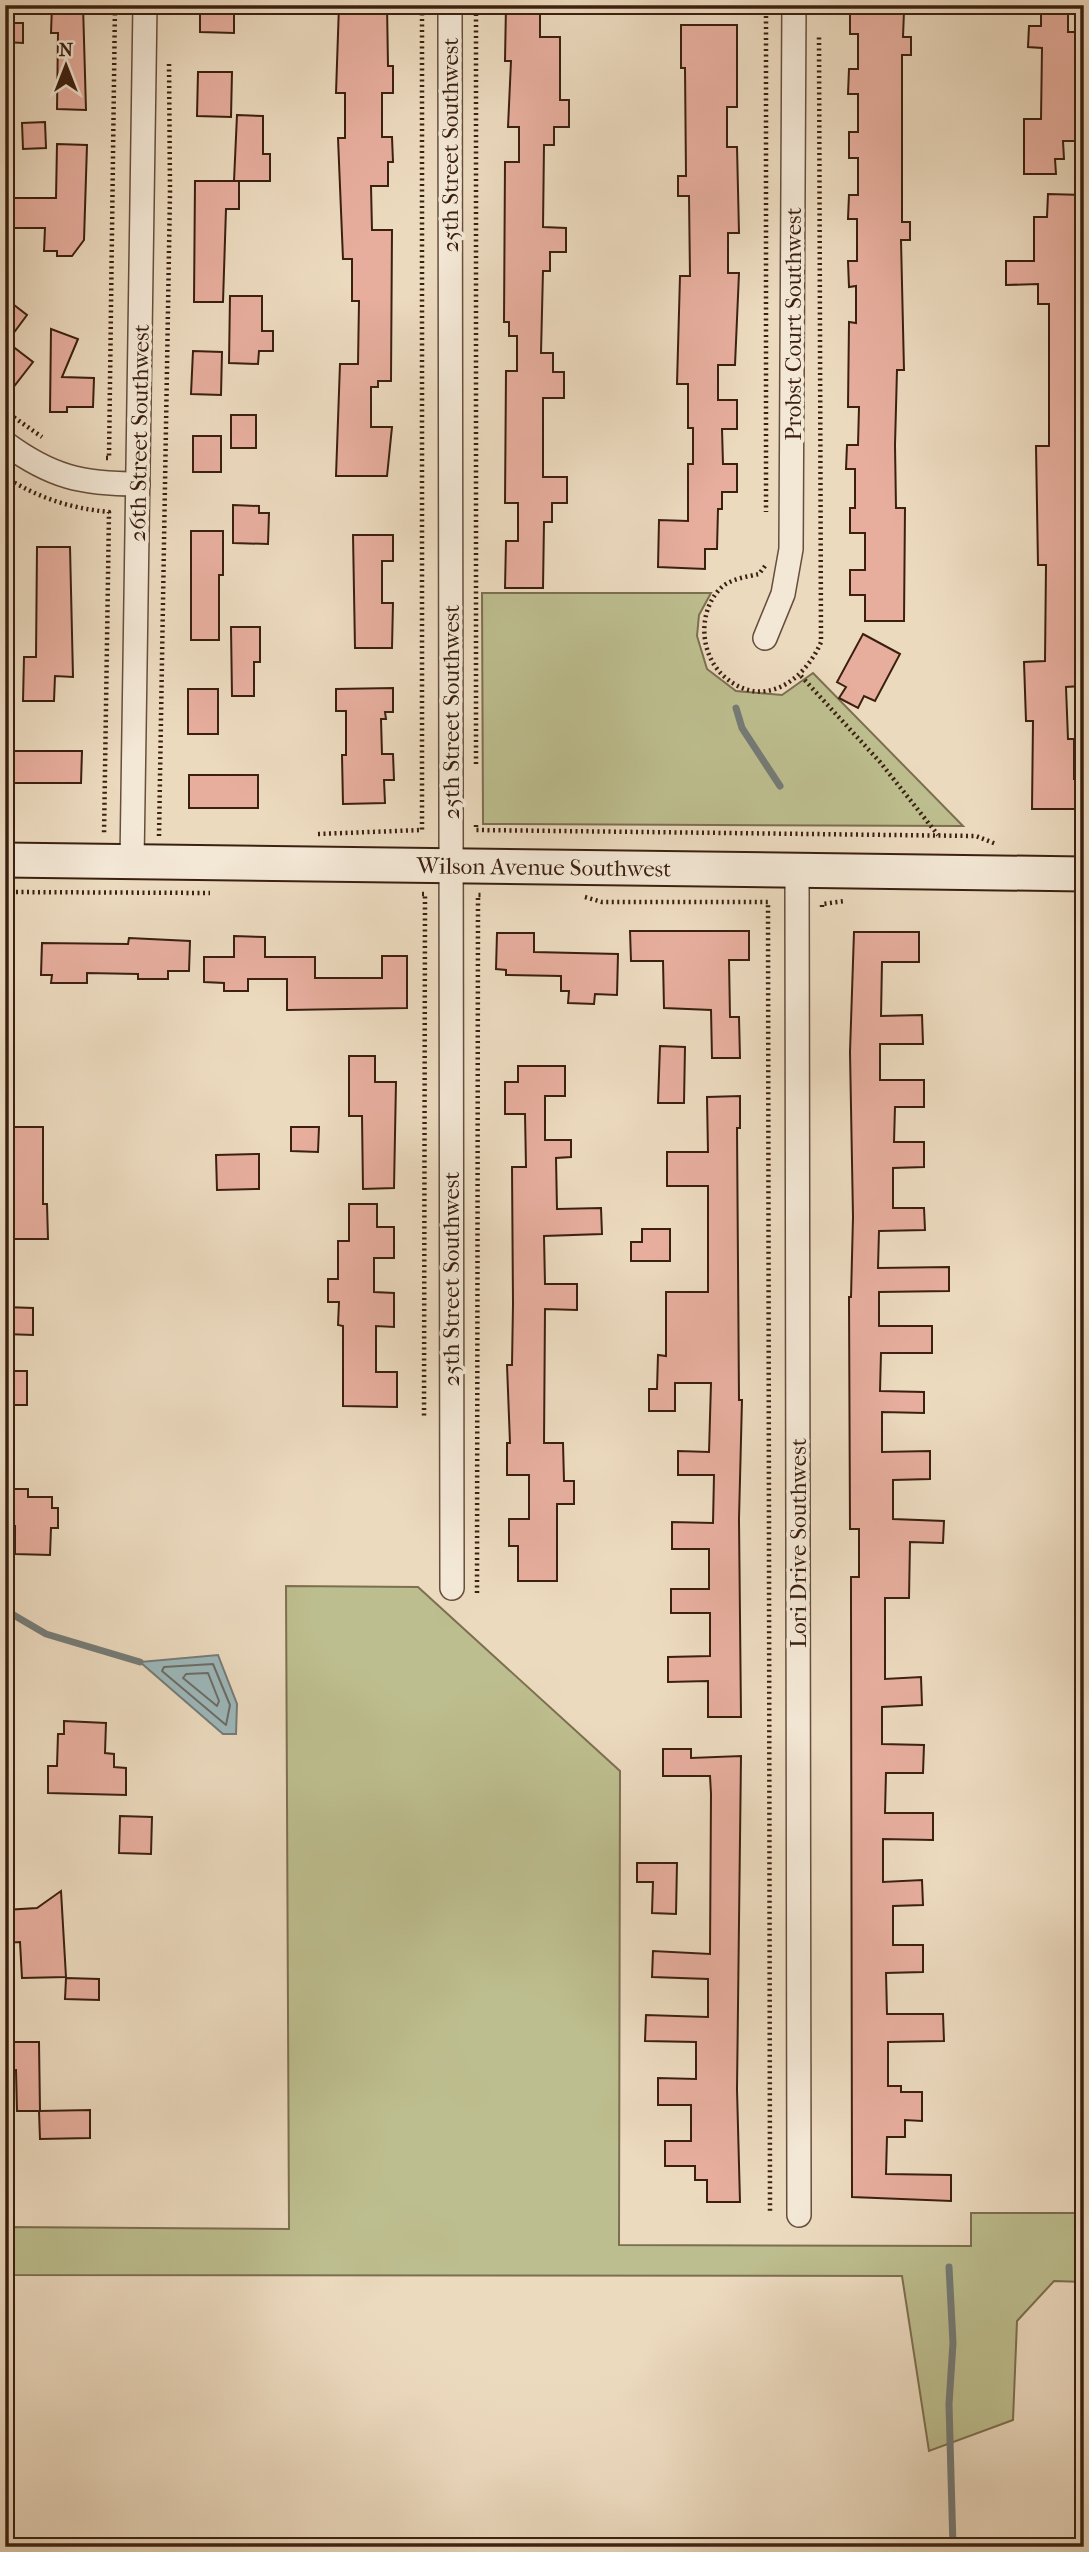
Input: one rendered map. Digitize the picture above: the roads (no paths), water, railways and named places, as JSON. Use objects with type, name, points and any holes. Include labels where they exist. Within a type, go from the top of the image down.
[{"type":"main road","name":"Wilson Avenue Southwest","points":[[5,860],[1084,874]]},
{"type":"street","name":"26th Street Southwest","points":[[132,862],[145,5]]},
{"type":"street","name":"25th Street Southwest","points":[[450,5],[452,1588]]},
{"type":"street","name":"Probst Court Southwest","points":[[765,638],[783,594],[792,549],[794,5]]},
{"type":"street","points":[[5,443],[32,463],[58,475],[97,484],[138,484]]},
{"type":"street","name":"Lori Drive Southwest","points":[[797,870],[799,2215]]},
{"type":"water","points":[[218,1655],[237,1704],[236,1734],[223,1734],[140,1662]]},
{"type":"waterway","points":[[736,708],[742,728],[780,786]]},
{"type":"waterway","points":[[5,1610],[46,1634],[140,1662]]},
{"type":"waterway","points":[[949,2267],[953,2343],[949,2404],[953,2547]]}]
